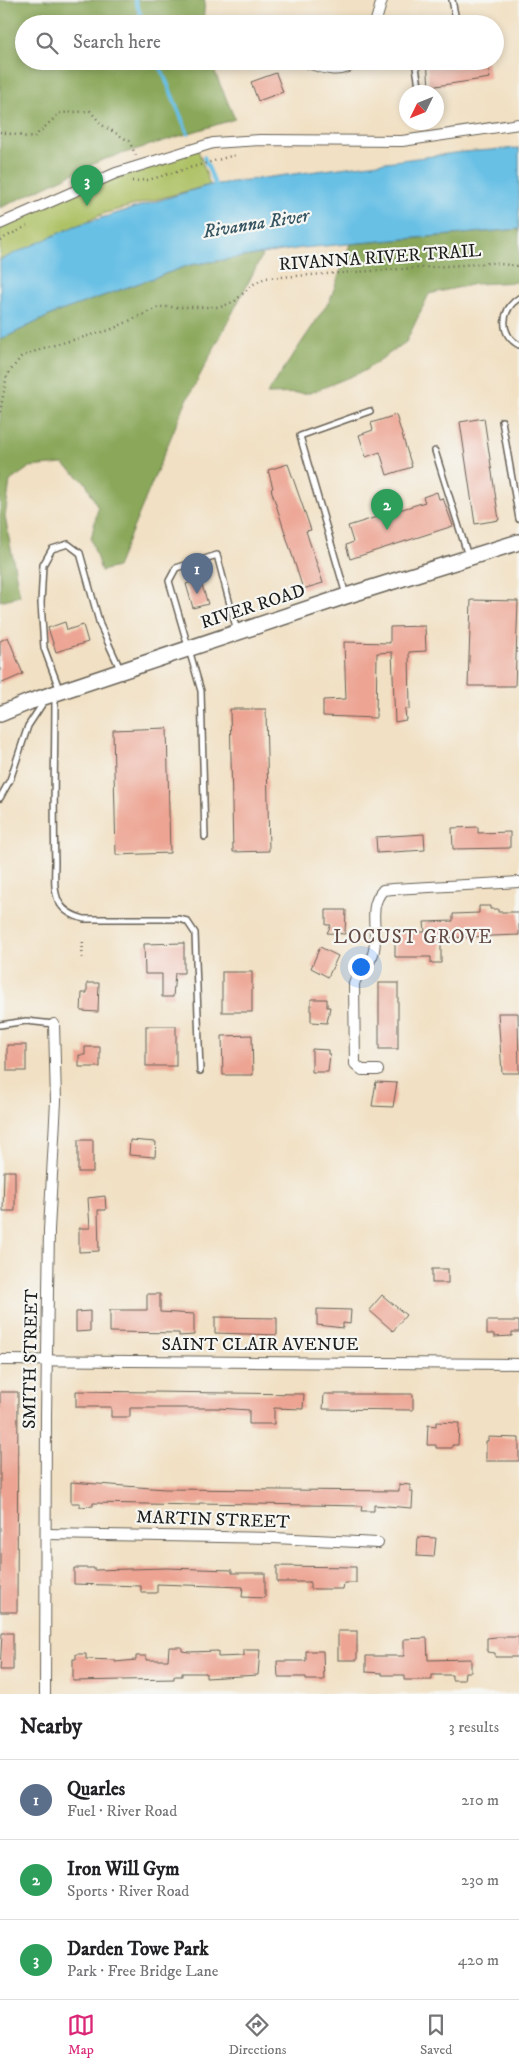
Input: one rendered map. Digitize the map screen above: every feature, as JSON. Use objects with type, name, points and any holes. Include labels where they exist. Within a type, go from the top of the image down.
[{"type":"street","points":[[378,15],[382,0]]},
{"type":"street","points":[[0,224],[74,190],[140,166],[213,143],[233,140],[402,141],[519,124]]},
{"type":"street","name":"RIVER ROAD","points":[[0,714],[55,693],[237,632],[468,556],[519,542]]},
{"type":"street","points":[[378,1070],[362,1070],[355,1064],[354,984],[356,977],[371,960],[374,952],[374,904],[377,896],[383,890],[393,889],[519,882]]},
{"type":"street","name":"SMITH STREET","points":[[46,1694],[47,1361],[49,1230],[56,1101],[54,1024]]},
{"type":"street","name":"SAINT CLAIR AVENUE","points":[[0,1360],[519,1364]]},
{"type":"street","name":"MARTIN STREET","points":[[46,1534],[274,1538],[378,1543]]},
{"type":"lane","points":[[452,0],[455,15]]},
{"type":"lane","points":[[416,70],[419,85]]},
{"type":"lane","points":[[519,298],[511,304],[504,318],[508,335],[519,345]]},
{"type":"lane","points":[[346,596],[300,436],[370,412]]},
{"type":"lane","points":[[502,421],[519,519]]},
{"type":"lane","points":[[434,451],[468,556]]},
{"type":"lane","points":[[121,671],[100,625],[80,553],[68,544],[52,549],[43,565],[42,612],[44,648],[55,693],[54,840],[56,892],[64,910],[84,919],[179,919],[192,926],[196,933],[200,1071]]},
{"type":"lane","points":[[205,837],[202,691],[169,580],[176,568],[217,555],[237,632]]},
{"type":"lane","points":[[0,798],[10,780],[28,726],[55,693]]},
{"type":"lane","points":[[0,1025],[26,1021],[54,1024]]},
{"type":"path","points":[[0,132],[33,138],[60,113],[90,111],[102,125],[129,141],[140,166]]},
{"type":"path","points":[[127,181],[148,180],[217,159]]},
{"type":"path","points":[[0,240],[30,224]]},
{"type":"path","name":"RIVANNA RIVER TRAIL","points":[[0,412],[7,375],[21,357],[42,348],[110,330],[159,307],[221,307],[235,301],[252,285],[265,278],[492,264],[519,266]]},
{"type":"path","points":[[82,958],[83,940]]},
{"type":"green space","points":[[0,0],[205,0],[204,15],[15,15],[15,70],[214,70],[235,119],[102,160],[0,208]]},
{"type":"green space","points":[[197,147],[210,185],[105,213],[0,262],[0,227],[55,199]]},
{"type":"green space","points":[[519,229],[519,282],[475,284],[429,294],[406,342],[364,371],[310,393],[267,394],[330,300],[350,244]]},
{"type":"green space","points":[[263,254],[184,406],[117,567],[101,571],[91,539],[98,508],[86,483],[63,464],[30,467],[10,481],[5,517],[20,596],[0,601],[0,340],[55,313],[190,265]]},
{"type":"water","name":"Rivanna River","points":[[519,148],[519,229],[302,248],[190,265],[55,313],[0,340],[0,260],[75,226],[210,185],[463,152]]},
{"type":"building","points":[[428,70],[489,70],[490,78],[443,85],[429,85]]},
{"type":"building","points":[[276,73],[283,92],[258,101],[251,82]]},
{"type":"building","points":[[396,415],[412,467],[387,475],[380,452],[366,457],[359,435],[373,430],[371,423]]},
{"type":"building","points":[[484,418],[499,520],[475,524],[460,422]]},
{"type":"building","points":[[288,464],[311,530],[306,531],[323,583],[303,589],[271,489],[273,488],[268,470]]},
{"type":"building","points":[[437,492],[439,499],[443,498],[453,526],[350,559],[346,545],[353,542],[348,526],[425,502],[423,497]]},
{"type":"building","points":[[200,579],[208,604],[193,608],[186,584]]},
{"type":"building","points":[[471,600],[518,601],[515,686],[468,686]]},
{"type":"building","points":[[65,622],[67,630],[83,625],[88,642],[56,652],[48,628]]},
{"type":"building","points":[[425,626],[426,651],[409,652],[410,709],[405,709],[406,720],[395,722],[392,652],[377,653],[376,718],[323,716],[323,700],[346,699],[344,642],[390,643],[390,627]]},
{"type":"building","points":[[8,637],[23,674],[0,684],[0,641]]},
{"type":"building","points":[[230,709],[266,709],[269,851],[233,852]]},
{"type":"building","points":[[167,728],[170,853],[116,855],[113,730]]},
{"type":"building","points":[[478,827],[478,833],[510,832],[510,848],[453,849],[452,828]]},
{"type":"building","points":[[424,834],[425,850],[377,853],[376,837]]},
{"type":"building","points":[[479,906],[490,906],[490,909],[498,909],[498,912],[519,912],[519,935],[441,938],[441,963],[431,963],[431,957],[395,957],[395,932],[425,932],[424,922],[453,921],[453,914],[479,913]]},
{"type":"building","points":[[326,910],[346,910],[345,934],[327,933],[331,925],[326,925]]},
{"type":"building","points":[[184,943],[184,973],[175,973],[173,997],[162,997],[162,974],[145,974],[144,944]]},
{"type":"building","points":[[320,947],[338,956],[328,977],[311,968]]},
{"type":"building","points":[[222,972],[252,972],[252,1012],[222,1012]]},
{"type":"building","points":[[87,983],[99,983],[98,1012],[81,1011],[82,993],[87,993]]},
{"type":"building","points":[[379,983],[398,983],[398,1049],[379,1049]]},
{"type":"building","points":[[311,999],[327,999],[327,1007],[330,1007],[327,1023],[311,1022]]},
{"type":"building","points":[[498,1013],[518,1013],[519,1073],[502,1073]]},
{"type":"building","points":[[146,1026],[176,1026],[176,1066],[146,1066]]},
{"type":"building","points":[[252,1035],[253,1075],[223,1075],[222,1036]]},
{"type":"building","points":[[7,1045],[26,1045],[26,1071],[7,1071]]},
{"type":"building","points":[[85,1047],[100,1047],[100,1067],[79,1067],[79,1055],[85,1055]]},
{"type":"building","points":[[312,1049],[328,1050],[328,1054],[330,1054],[328,1072],[312,1072]]},
{"type":"building","points":[[376,1082],[397,1083],[393,1107],[372,1106]]},
{"type":"building","points":[[78,1140],[93,1140],[93,1172],[78,1172]]},
{"type":"building","points":[[130,1140],[156,1142],[155,1157],[129,1155]]},
{"type":"building","points":[[4,1171],[15,1171],[15,1211],[3,1211]]},
{"type":"building","points":[[105,1196],[106,1210],[98,1210],[99,1251],[79,1252],[79,1228],[90,1228],[88,1198]]},
{"type":"building","points":[[432,1269],[448,1269],[448,1283],[432,1283]]},
{"type":"building","points":[[147,1294],[160,1294],[160,1312],[194,1314],[194,1335],[179,1336],[179,1333],[110,1332],[110,1310],[147,1310]]},
{"type":"building","points":[[382,1295],[406,1315],[393,1331],[369,1310]]},
{"type":"building","points":[[317,1309],[351,1310],[350,1324],[343,1323],[343,1328],[317,1325]]},
{"type":"building","points":[[90,1311],[90,1331],[76,1332],[76,1312]]},
{"type":"building","points":[[215,1317],[277,1318],[277,1335],[215,1333]]},
{"type":"building","points":[[487,1321],[519,1321],[519,1332],[512,1332],[512,1336],[494,1337],[494,1334],[487,1334]]},
{"type":"building","points":[[76,1391],[304,1394],[303,1409],[274,1408],[274,1424],[249,1424],[249,1410],[217,1408],[130,1408],[130,1417],[111,1417],[111,1407],[76,1407]]},
{"type":"building","points":[[0,1392],[18,1392],[17,1612],[0,1612]]},
{"type":"building","points":[[324,1394],[413,1394],[413,1410],[323,1409]]},
{"type":"building","points":[[436,1422],[459,1423],[458,1445],[452,1445],[452,1448],[436,1448],[436,1445],[427,1445],[428,1425],[436,1426]]},
{"type":"building","points":[[488,1437],[519,1438],[519,1461],[486,1461],[486,1441],[488,1441]]},
{"type":"building","points":[[71,1482],[165,1489],[399,1491],[399,1484],[410,1485],[410,1491],[413,1491],[412,1508],[374,1505],[374,1511],[361,1511],[362,1506],[199,1503],[199,1505],[93,1503],[93,1506],[80,1507],[80,1503],[71,1503]]},
{"type":"building","points":[[418,1537],[436,1538],[434,1557],[417,1556]]},
{"type":"building","points":[[277,1566],[356,1567],[356,1583],[344,1583],[343,1589],[310,1589],[310,1582],[277,1582]]},
{"type":"building","points":[[74,1568],[94,1568],[94,1570],[166,1568],[232,1570],[232,1573],[265,1573],[265,1598],[242,1597],[243,1587],[157,1584],[157,1593],[141,1593],[141,1586],[74,1584]]},
{"type":"building","points":[[338,1631],[357,1631],[357,1660],[338,1660]]},
{"type":"building","points":[[2,1633],[13,1633],[13,1670],[0,1670]]},
{"type":"building","points":[[519,1637],[519,1657],[495,1657],[495,1653],[487,1652],[487,1638]]},
{"type":"building","points":[[427,1638],[428,1660],[471,1659],[471,1672],[465,1672],[464,1680],[452,1680],[452,1675],[432,1675],[432,1680],[404,1680],[404,1675],[382,1675],[382,1673],[366,1672],[366,1656],[404,1656],[404,1639]]},
{"type":"building","points":[[169,1647],[182,1647],[182,1651],[189,1652],[218,1651],[218,1657],[244,1656],[244,1650],[260,1650],[258,1675],[206,1678],[206,1673],[182,1673],[182,1676],[174,1676],[174,1679],[73,1681],[73,1659],[76,1659],[76,1654],[86,1654],[86,1659],[115,1660],[115,1662],[136,1660],[136,1656],[146,1656],[146,1660],[168,1660]]},
{"type":"building","points":[[306,1651],[323,1651],[324,1680],[306,1680],[306,1677],[278,1677],[277,1661],[306,1661]]},
{"type":"waterway","points":[[135,0],[141,15]]},
{"type":"waterway","points":[[162,70],[188,134]]},
{"type":"waterway","points":[[204,157],[217,189]]},
{"type":"place","name":"Darden Towe Park","points":[[87,206]]},
{"type":"place","name":"Iron Will Gym","points":[[387,530]]},
{"type":"place","name":"Quarles","points":[[197,594]]},
{"type":"district","name":"LOCUST GROVE","points":[[413,937]]}]
